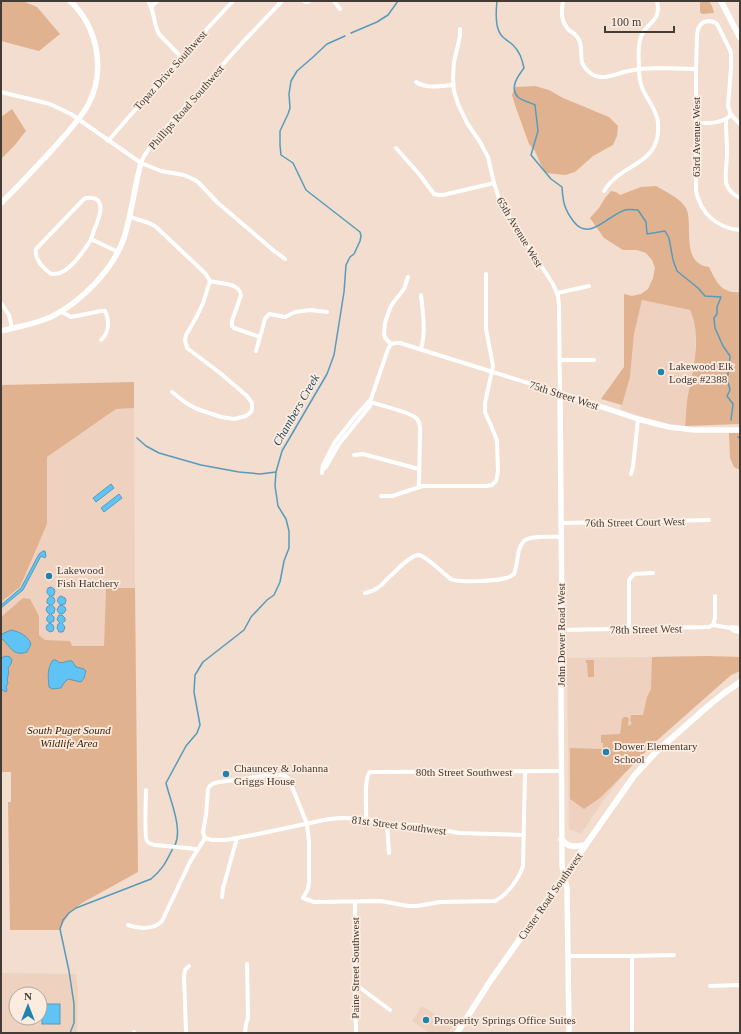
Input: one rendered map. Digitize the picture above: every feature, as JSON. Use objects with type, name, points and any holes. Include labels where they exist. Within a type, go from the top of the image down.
[{"type":"main road","points":[[721,1],[740,38]]},
{"type":"main road","name":"Custer Road Southwest","points":[[457,1033],[491,980],[628,784],[656,752],[722,694],[740,682]]},
{"type":"main road","points":[[561,839],[570,846],[586,845]]},
{"type":"street","points":[[1,203],[45,158],[78,119],[92,95],[97,77],[94,36],[82,16],[70,1]]},
{"type":"street","points":[[148,1],[152,6],[156,30],[181,57]]},
{"type":"street","points":[[152,6],[157,1]]},
{"type":"street","name":"Topaz Drive Southwest","points":[[108,140],[181,57],[233,1]]},
{"type":"street","name":"Phillips Road Southwest","points":[[1,331],[35,323],[52,316],[76,300],[93,285],[110,265],[124,238],[130,217],[141,163],[144,156],[155,140],[242,43],[282,1]]},
{"type":"street","points":[[304,1],[309,1]]},
{"type":"street","points":[[334,1],[340,9]]},
{"type":"street","points":[[563,1],[563,20],[566,26],[580,40],[582,62],[587,71],[595,76],[604,78],[639,69],[696,69]]},
{"type":"street","points":[[604,191],[617,177],[649,155],[656,140],[658,126],[657,118],[642,89],[639,78],[639,69],[640,39],[656,16],[658,10],[657,1]]},
{"type":"street","name":"63rd Avenue West","points":[[731,115],[728,110],[731,52],[719,27],[710,21],[703,23],[698,29],[697,38],[696,182],[698,199],[700,205],[715,222],[726,227],[740,230]]},
{"type":"street","name":"65th Avenue West","points":[[460,29],[460,36],[454,62],[453,85],[455,96],[463,117],[488,157],[499,199],[553,284],[557,293],[560,314],[560,393]]},
{"type":"street","points":[[416,82],[429,86],[453,85]]},
{"type":"street","points":[[1,92],[50,104],[65,110],[141,163],[161,171],[184,175],[193,179],[198,182],[218,203],[285,259]]},
{"type":"street","points":[[696,123],[726,120],[731,115],[740,124]]},
{"type":"street","points":[[726,120],[727,154],[725,175],[727,187],[732,193],[740,198]]},
{"type":"street","points":[[396,148],[437,195],[441,196],[451,194],[494,183]]},
{"type":"street","points":[[90,198],[96,199],[101,208],[91,239],[71,265],[62,273],[51,274],[36,258],[35,251],[38,246],[84,200],[90,198]]},
{"type":"street","points":[[130,217],[155,226],[205,273],[210,281],[232,285],[239,289],[241,295],[232,321],[233,328],[260,337]]},
{"type":"street","points":[[91,239],[118,252]]},
{"type":"street","points":[[381,496],[392,496],[419,486],[484,486],[494,484],[496,481],[498,476],[497,441],[485,412],[485,403],[493,372],[493,363],[486,323],[486,274]]},
{"type":"street","points":[[322,471],[326,467],[339,444],[370,406],[370,402],[391,344],[384,336],[385,323],[391,306],[404,289],[408,277]]},
{"type":"street","points":[[172,392],[186,403],[197,409],[221,417],[234,419],[246,416],[251,412],[252,403],[247,396],[220,373],[186,348],[186,335],[203,303],[210,281]]},
{"type":"street","points":[[557,293],[589,286]]},
{"type":"street","points":[[421,295],[424,337],[421,349]]},
{"type":"street","points":[[1,303],[9,315],[12,328]]},
{"type":"street","points":[[60,311],[71,317],[101,310],[105,311],[107,315],[108,330],[106,336],[101,340]]},
{"type":"street","points":[[256,351],[266,317],[270,314],[285,316],[295,312],[310,310],[327,312]]},
{"type":"street","name":"75th Street West","points":[[391,344],[399,343],[421,349],[663,426],[680,429],[740,430]]},
{"type":"street","points":[[560,360],[594,360]]},
{"type":"street","name":"John Dower Road West","points":[[560,393],[562,630],[561,839],[562,866],[567,888],[569,1033]]},
{"type":"street","points":[[370,402],[407,413],[418,419],[420,427],[419,486]]},
{"type":"street","points":[[631,474],[638,419]]},
{"type":"street","points":[[354,455],[363,454],[420,469]]},
{"type":"street","name":"76th Street Court West","points":[[561,523],[709,520]]},
{"type":"street","points":[[365,593],[378,588],[403,564],[413,556],[418,555],[424,557],[441,572],[454,580],[466,581],[506,578],[514,574],[519,549],[524,541],[537,538],[561,537]]},
{"type":"street","points":[[629,629],[629,580],[634,574],[653,573]]},
{"type":"street","points":[[713,625],[716,618],[715,596]]},
{"type":"street","name":"78th Street West","points":[[562,630],[709,627],[713,625],[730,628],[740,632]]},
{"type":"street","name":"78th Street West","points":[[730,628],[740,628]]},
{"type":"street","name":"80th Street Southwest","points":[[366,819],[366,781],[370,772],[561,771]]},
{"type":"street","points":[[128,925],[136,927],[155,926],[159,924],[164,916],[180,881],[204,838],[203,832],[208,789],[211,784],[272,775],[283,775],[288,778],[307,824],[309,842],[309,882],[303,898],[314,902],[381,901],[408,906],[440,902],[491,902],[499,899],[506,893],[522,870],[525,772]]},
{"type":"street","points":[[146,790],[147,842],[151,844],[197,849]]},
{"type":"street","name":"81st Street Southwest","points":[[204,838],[216,841],[237,838],[332,818],[366,819],[387,824],[416,825],[459,833],[524,834]]},
{"type":"street","points":[[387,824],[389,853]]},
{"type":"street","points":[[222,897],[223,888],[237,838]]},
{"type":"street","name":"Paine Street Southwest","points":[[355,902],[354,984],[356,1033]]},
{"type":"street","points":[[568,956],[674,955]]},
{"type":"street","points":[[632,956],[632,1033]]},
{"type":"street","points":[[245,1033],[248,1018],[247,964]]},
{"type":"street","points":[[186,1033],[184,976],[185,970],[189,966]]},
{"type":"street","points":[[354,984],[390,1010]]},
{"type":"street","points":[[710,986],[740,984]]},
{"type":"shaded area","points":[[642,300],[690,310],[694,319],[696,335],[695,357],[687,402],[685,426],[668,424],[645,418],[620,409],[630,377],[634,334]]},
{"type":"shaded area","name":"Lakewood Fish Hatchery","points":[[134,408],[135,588],[106,588],[104,646],[72,646],[69,641],[45,640],[39,635],[39,616],[23,598],[1,617],[1,602],[20,587],[47,524],[47,457],[116,409]]},
{"type":"shaded area","name":"Dower Elementary School","points":[[740,657],[740,671],[731,675],[654,743],[622,776],[581,834],[569,829],[567,658]]},
{"type":"shaded area","points":[[1,973],[76,974],[78,989],[77,1033],[3,1033],[3,1031],[1,1031]]},
{"type":"shaded area","points":[[422,1006],[453,1025],[448,1033],[430,1033],[412,1021]]},
{"type":"green space","points":[[1,1],[23,1],[37,7],[60,34],[39,51],[1,41]]},
{"type":"green space","points":[[700,1],[709,1],[714,13],[702,14],[700,12]]},
{"type":"green space","points":[[535,86],[549,90],[563,98],[609,117],[618,126],[617,136],[613,145],[593,156],[575,172],[565,175],[546,173],[535,151],[529,144],[512,95],[515,87]]},
{"type":"green space","points":[[12,109],[26,131],[1,159],[1,117]]},
{"type":"green space","points":[[656,186],[677,198],[686,208],[689,221],[690,246],[695,260],[701,265],[709,267],[717,282],[724,289],[728,291],[740,292],[740,424],[685,426],[687,401],[694,367],[696,344],[694,321],[690,310],[642,300],[634,334],[630,377],[622,405],[601,399],[624,367],[624,294],[632,296],[641,294],[648,289],[653,278],[655,268],[652,260],[646,253],[637,250],[623,250],[604,238],[590,218],[611,191],[620,195],[641,187]]},
{"type":"green space","points":[[134,382],[134,408],[116,409],[47,457],[47,524],[20,587],[1,602],[1,385]]},
{"type":"green space","points":[[729,433],[740,433],[740,470],[734,467],[730,458]]},
{"type":"green space","name":"South Puget Sound Wildlife Area","points":[[106,588],[135,588],[138,872],[82,903],[70,912],[60,930],[10,930],[8,802],[11,802],[11,772],[1,772],[1,617],[23,598],[30,599],[39,616],[39,635],[45,640],[70,641],[72,646],[104,646]]},
{"type":"green space","points":[[652,657],[740,657],[740,671],[731,675],[654,743],[600,798],[584,809],[570,799],[570,748],[603,749],[601,735],[620,734],[622,719],[624,717],[629,718],[629,726],[632,723],[630,721],[631,715],[643,715],[647,697],[651,689]]},
{"type":"green space","points":[[586,660],[594,660],[594,677],[588,677]]},
{"type":"water","points":[[111,484],[114,488],[96,502],[93,498]]},
{"type":"water","points":[[119,494],[122,498],[104,512],[101,508]]},
{"type":"water","points":[[45,551],[45,558],[41,556],[23,590],[1,608],[1,605],[21,588],[39,554]]},
{"type":"water","points":[[51,587],[55,591],[54,595],[51,596],[54,598],[55,602],[51,605],[55,609],[54,613],[51,614],[54,617],[54,621],[50,623],[47,619],[50,614],[46,610],[50,605],[47,603],[50,596],[47,591],[48,588]]},
{"type":"water","points":[[61,596],[66,600],[65,604],[61,605],[58,603],[58,598]]},
{"type":"water","points":[[61,605],[65,607],[66,610],[62,614],[57,610]]},
{"type":"water","points":[[59,615],[62,615],[65,618],[65,621],[62,623],[65,627],[63,632],[59,632],[57,628],[58,624],[60,623],[57,619]]},
{"type":"water","points":[[50,623],[54,628],[53,631],[50,632],[46,628]]},
{"type":"water","points":[[11,630],[20,633],[28,639],[31,644],[27,652],[15,652],[1,638],[2,634]]},
{"type":"water","points":[[6,656],[10,657],[12,660],[8,668],[9,672],[6,692],[1,688],[1,658]]},
{"type":"water","points":[[53,660],[58,662],[72,661],[76,667],[86,671],[84,678],[81,682],[68,679],[61,688],[52,689],[49,687],[48,676]]},
{"type":"water","points":[[48,1004],[60,1004],[60,1024],[48,1024]]},
{"type":"waterway","name":"Chambers Creek","points":[[351,33],[377,22],[388,15],[398,1]]},
{"type":"waterway","points":[[497,1],[496,18],[499,32],[517,50],[524,68],[515,82],[515,93],[518,97],[535,105],[538,131],[531,155],[551,179],[562,187],[565,205],[574,222],[580,227],[586,229],[593,228],[625,210],[638,210],[646,222],[647,234],[665,231],[669,238],[673,260],[677,271],[698,288],[705,296],[721,297],[717,307],[717,314],[714,318],[715,328],[723,346],[730,356],[727,378],[730,390],[727,396],[733,404],[731,420]]},
{"type":"waterway","name":"Chambers Creek","points":[[175,845],[178,831],[177,823],[166,783],[186,746],[197,733],[200,725],[194,692],[195,675],[203,662],[244,630],[251,617],[267,600],[274,595],[280,582],[284,561],[289,548],[289,531],[286,519],[278,506],[275,486],[276,472],[282,451],[327,374],[334,355],[344,292],[346,265],[350,257],[354,254],[360,241],[360,232],[306,190],[293,163],[281,155],[280,145],[280,131],[290,108],[289,94],[291,81],[297,71],[327,44],[345,36]]},
{"type":"waterway","points":[[137,438],[146,446],[159,453],[201,465],[260,474],[276,472]]},
{"type":"waterway","name":"Chambers Creek","points":[[70,1033],[74,1023],[74,1004],[60,929],[63,920],[76,908],[151,879],[164,865],[173,848]]},
{"type":"place","name":"Lakewood Elk Lodge #2388","points":[[661,372]]},
{"type":"place","name":"Lakewood Fish Hatchery","points":[[49,576]]},
{"type":"place","name":"Dower Elementary School","points":[[606,752]]},
{"type":"place","name":"Chauncey & Johanna Griggs House","points":[[226,774]]},
{"type":"place","name":"Prosperity Springs Office Suites","points":[[426,1020]]}]
